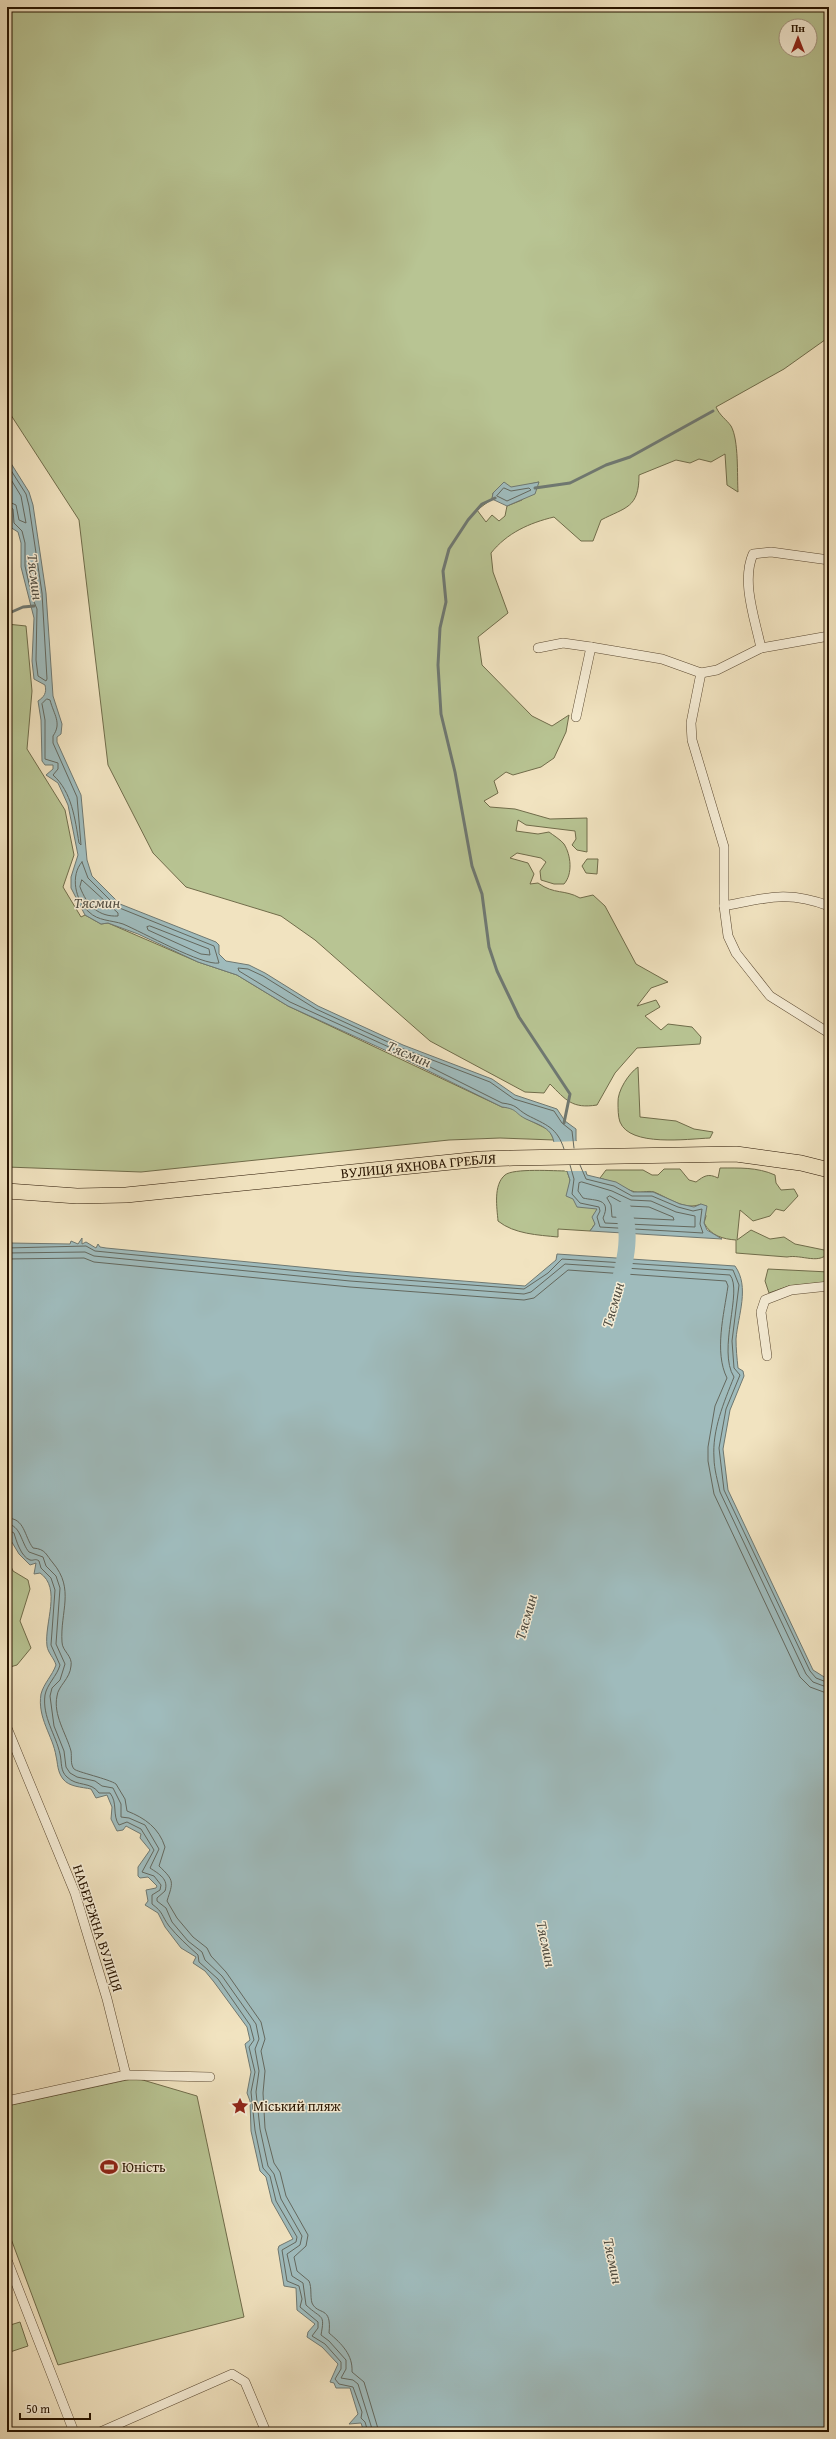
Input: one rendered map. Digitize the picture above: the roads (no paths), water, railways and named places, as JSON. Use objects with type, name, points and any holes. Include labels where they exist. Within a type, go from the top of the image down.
[{"type":"main road","name":"ВУЛИЦЯ ЯХНОВА ГРЕБЛЯ","points":[[7,1191],[77,1196],[126,1195],[467,1160],[513,1158],[736,1154],[801,1163],[829,1170]]},
{"type":"street","points":[[761,648],[748,583],[748,565],[753,554],[771,552],[829,560]]},
{"type":"street","points":[[538,648],[563,643],[591,647],[662,659],[701,673],[717,670],[761,648],[829,636]]},
{"type":"street","points":[[576,716],[591,647]]},
{"type":"street","points":[[701,673],[691,723],[692,740],[724,847],[724,906],[728,936],[736,952],[755,979],[770,996],[829,1033]]},
{"type":"street","points":[[724,906],[792,895],[808,898],[829,906]]},
{"type":"street","points":[[767,1356],[761,1312],[765,1300],[791,1290],[829,1286]]},
{"type":"street","name":"НАБЕРЕЖНА ВУЛИЦЯ","points":[[7,1728],[75,1893],[107,1999],[126,2075]]},
{"type":"street","points":[[7,2101],[126,2075],[210,2077]]},
{"type":"street","points":[[7,2260],[74,2432]]},
{"type":"street","points":[[100,2432],[232,2374],[245,2382],[266,2432]]},
{"type":"water","name":"Тясмин","points":[[7,457],[29,492],[33,505],[46,593],[53,696],[62,724],[61,734],[57,737],[57,742],[81,795],[87,860],[92,876],[120,904],[216,942],[219,945],[219,954],[226,961],[249,965],[265,973],[318,1006],[403,1045],[492,1079],[515,1095],[557,1109],[565,1121],[576,1129],[576,1140],[587,1175],[616,1182],[633,1192],[653,1192],[680,1204],[694,1207],[701,1204],[707,1206],[704,1223],[707,1230],[722,1239],[590,1231],[595,1224],[592,1217],[597,1209],[577,1207],[573,1199],[566,1196],[570,1180],[558,1145],[554,1144],[551,1134],[540,1125],[522,1117],[513,1110],[502,1107],[400,1057],[288,1006],[237,975],[198,962],[138,934],[108,923],[101,924],[85,915],[71,888],[71,877],[78,855],[68,805],[58,783],[46,775],[53,769],[53,765],[45,765],[42,761],[41,720],[38,701],[42,698],[46,688],[45,685],[34,679],[32,661],[34,618],[21,567],[21,543],[18,532],[10,527],[7,507]]},
{"type":"water","points":[[504,482],[511,487],[539,482],[535,494],[507,506],[492,499],[493,493]]},
{"type":"water","points":[[82,1238],[82,1244],[86,1242],[96,1248],[98,1244],[100,1247],[106,1248],[351,1272],[525,1286],[556,1260],[557,1254],[735,1266],[742,1283],[742,1301],[736,1339],[738,1368],[743,1371],[744,1376],[730,1410],[723,1449],[728,1490],[813,1670],[829,1680],[829,2432],[364,2432],[361,2423],[349,2424],[358,2414],[350,2388],[336,2388],[334,2383],[330,2382],[338,2364],[322,2347],[307,2337],[308,2332],[315,2324],[297,2310],[296,2288],[284,2286],[278,2249],[279,2246],[293,2239],[272,2202],[266,2177],[260,2171],[251,2131],[250,2101],[247,2093],[251,2072],[245,2044],[250,2040],[247,2027],[205,1971],[193,1963],[196,1957],[181,1948],[165,1927],[158,1913],[145,1905],[148,1901],[146,1890],[156,1888],[157,1886],[148,1877],[140,1878],[138,1876],[138,1867],[150,1850],[140,1838],[141,1834],[126,1826],[123,1830],[117,1831],[111,1819],[112,1807],[107,1795],[96,1798],[91,1789],[69,1784],[63,1779],[41,1711],[41,1694],[56,1665],[47,1646],[51,1606],[50,1588],[40,1573],[34,1574],[36,1563],[30,1565],[19,1554],[10,1539],[11,1535],[7,1531],[7,1245],[10,1243],[70,1244],[71,1241],[78,1244]]},
{"type":"waterway","points":[[535,488],[570,483],[606,465],[630,457],[713,411]]},
{"type":"waterway","points":[[495,498],[482,504],[468,520],[449,549],[443,571],[446,602],[440,628],[438,665],[441,714],[455,772],[472,866],[482,894],[489,947],[497,971],[519,1017],[570,1094],[564,1123]]},
{"type":"waterway","points":[[7,614],[23,607],[34,606]]},
{"type":"waterway","name":"Тясмин","points":[[620,1281],[627,1246],[627,1228],[623,1210]]},
{"type":"place","name":"Міський пляж","points":[[240,2106]]},
{"type":"place","name":"Юність","points":[[109,2167]]}]
